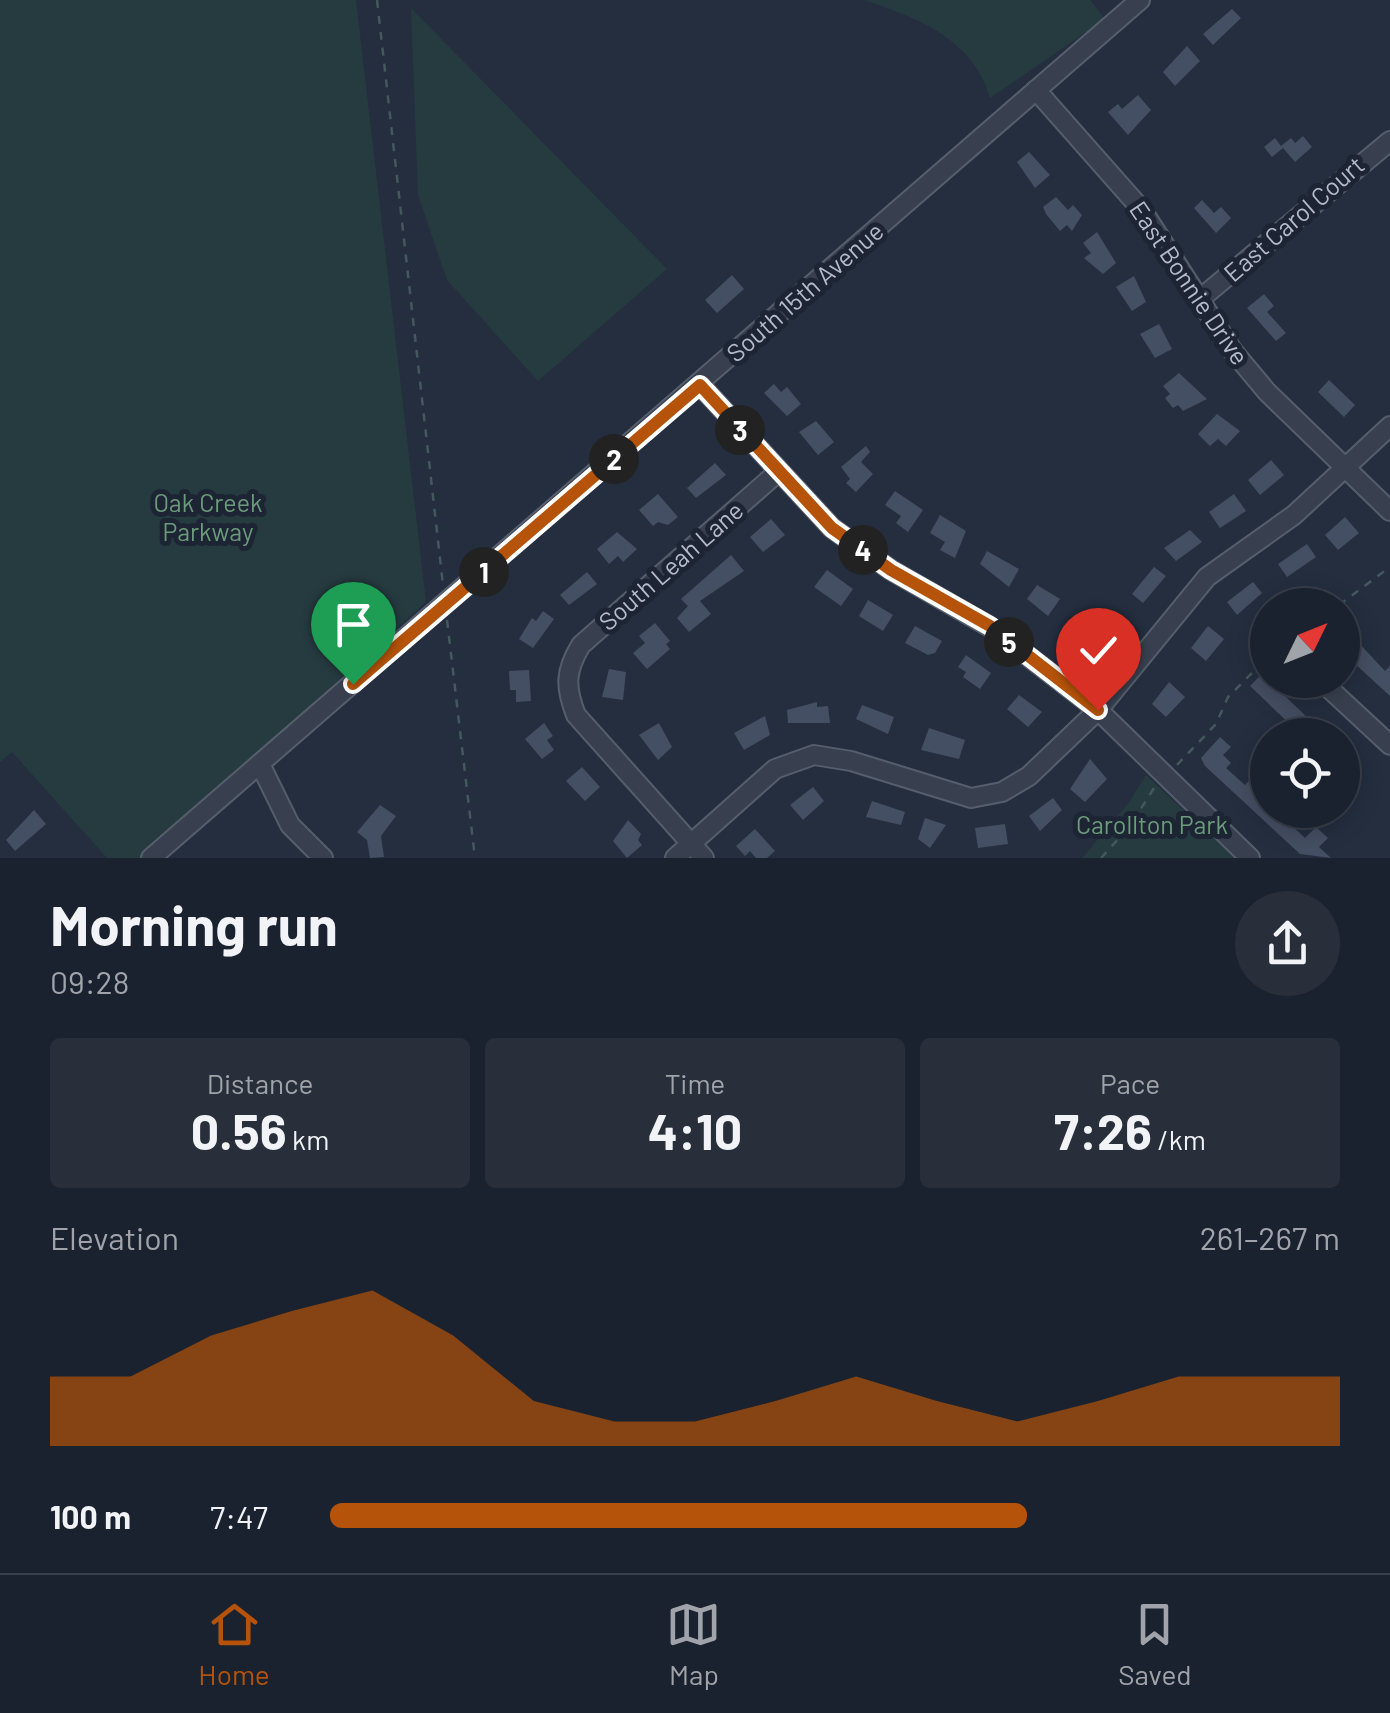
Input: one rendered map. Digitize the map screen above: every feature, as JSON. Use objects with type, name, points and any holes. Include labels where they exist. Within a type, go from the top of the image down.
[{"type":"street","name":"South 15th Avenue","points":[[152,858],[1140,0]]},
{"type":"street","name":"East Bonnie Drive","points":[[1036,90],[1142,210],[1232,350],[1267,392],[1390,511]]},
{"type":"street","name":"East Carol Court","points":[[1200,299],[1390,141]]},
{"type":"street","points":[[700,385],[832,528],[891,570],[990,626],[1098,710],[1248,858]]},
{"type":"street","points":[[675,858],[775,769],[814,755],[851,761],[971,798],[1002,792],[1029,776],[1098,710],[1208,577],[1294,514],[1390,426]]},
{"type":"street","name":"South Leah Lane","points":[[690,843],[576,715],[566,690],[568,664],[581,645],[778,472]]},
{"type":"street","points":[[1339,698],[1390,745]]},
{"type":"street","points":[[260,764],[290,826],[324,858]]},
{"type":"street","points":[[690,843],[704,858]]},
{"type":"path","points":[[377,0],[444,595]]},
{"type":"path","points":[[1360,589],[1390,567]]},
{"type":"path","points":[[446,614],[475,858]]},
{"type":"path","points":[[1101,858],[1166,776],[1216,724],[1228,697],[1250,675]]},
{"type":"green space","name":"Oak Creek Parkway","points":[[0,0],[356,0],[426,602],[142,858],[107,858],[12,752],[0,762]]},
{"type":"green space","points":[[864,0],[1090,0],[1105,19],[990,98],[971,60],[957,46],[922,23]]},
{"type":"green space","points":[[411,8],[667,269],[538,381],[447,280],[418,195]]},
{"type":"green space","name":"Carollton Park","points":[[1146,775],[1235,858],[1082,858],[1128,804]]},
{"type":"building","points":[[1232,9],[1241,18],[1213,45],[1203,34]]},
{"type":"building","points":[[1187,46],[1200,61],[1175,86],[1163,72]]},
{"type":"building","points":[[1138,95],[1151,110],[1128,135],[1108,112],[1118,104],[1122,109]]},
{"type":"building","points":[[1303,136],[1312,147],[1295,162],[1283,148],[1272,157],[1264,147],[1275,138],[1281,146],[1291,138],[1295,143]]},
{"type":"building","points":[[1029,152],[1050,175],[1035,188],[1017,162]]},
{"type":"building","points":[[1056,197],[1068,210],[1073,205],[1082,215],[1072,231],[1067,225],[1060,231],[1046,214],[1043,207]]},
{"type":"building","points":[[1202,200],[1214,213],[1221,207],[1231,218],[1216,233],[1194,208]]},
{"type":"building","points":[[1097,232],[1116,263],[1103,274],[1084,258],[1091,253],[1083,243]]},
{"type":"building","points":[[732,275],[744,289],[717,313],[705,300]]},
{"type":"building","points":[[1134,276],[1146,302],[1132,311],[1116,287]]},
{"type":"building","points":[[1264,294],[1274,306],[1267,312],[1286,333],[1276,341],[1247,308]]},
{"type":"building","points":[[1159,324],[1172,349],[1155,358],[1140,334]]},
{"type":"building","points":[[1179,373],[1207,399],[1183,411],[1178,405],[1173,408],[1165,398],[1170,394],[1163,386]]},
{"type":"building","points":[[1329,380],[1355,405],[1344,417],[1318,392]]},
{"type":"building","points":[[774,384],[781,392],[787,387],[801,404],[787,416],[764,393]]},
{"type":"building","points":[[1217,414],[1240,431],[1226,446],[1218,439],[1210,446],[1198,434]]},
{"type":"building","points":[[816,421],[834,442],[818,455],[799,432]]},
{"type":"building","points":[[866,446],[870,452],[861,462],[873,474],[856,492],[846,483],[850,479],[841,467]]},
{"type":"building","points":[[1271,460],[1284,475],[1260,495],[1248,480]]},
{"type":"building","points":[[715,463],[726,475],[696,498],[687,488]]},
{"type":"building","points":[[895,491],[923,510],[908,532],[896,523],[901,516],[885,505]]},
{"type":"building","points":[[658,494],[678,517],[668,525],[658,522],[653,526],[639,510]]},
{"type":"building","points":[[1234,494],[1246,511],[1220,528],[1209,512]]},
{"type":"building","points":[[940,515],[966,531],[955,558],[940,550],[945,542],[930,533]]},
{"type":"building","points":[[1345,517],[1359,533],[1338,550],[1325,535]]},
{"type":"building","points":[[771,519],[785,535],[763,552],[750,537]]},
{"type":"building","points":[[1190,530],[1202,542],[1176,561],[1164,548]]},
{"type":"building","points":[[617,532],[637,549],[623,562],[618,556],[609,564],[597,549]]},
{"type":"building","points":[[1307,544],[1316,557],[1287,577],[1278,564]]},
{"type":"building","points":[[987,551],[1019,569],[1009,587],[980,564]]},
{"type":"building","points":[[731,555],[744,571],[700,601],[711,614],[689,632],[677,618],[688,606],[681,599]]},
{"type":"building","points":[[1154,567],[1166,576],[1143,603],[1132,594]]},
{"type":"building","points":[[827,570],[853,589],[841,606],[814,587]]},
{"type":"building","points":[[587,572],[597,584],[569,605],[560,595]]},
{"type":"building","points":[[1253,582],[1258,588],[1250,588],[1250,604],[1237,615],[1227,602]]},
{"type":"building","points":[[1037,585],[1060,599],[1048,616],[1027,599]]},
{"type":"building","points":[[868,600],[893,615],[883,631],[859,616]]},
{"type":"building","points":[[543,611],[554,619],[533,648],[519,639],[532,618],[536,621]]},
{"type":"building","points":[[655,623],[670,641],[666,644],[670,649],[647,669],[633,653],[645,643],[639,636]]},
{"type":"building","points":[[915,626],[942,641],[935,653],[928,655],[905,643]]},
{"type":"building","points":[[1208,626],[1224,639],[1206,661],[1191,648]]},
{"type":"building","points":[[1109,627],[1110,645],[1077,644],[1077,630]]},
{"type":"building","points":[[1360,644],[1385,671],[1390,666],[1390,696],[1360,668]]},
{"type":"building","points":[[966,655],[991,673],[980,689],[963,677],[966,672],[958,667]]},
{"type":"building","points":[[609,669],[626,672],[623,700],[602,697]]},
{"type":"building","points":[[529,670],[531,701],[516,702],[516,690],[510,690],[509,671]]},
{"type":"building","points":[[1169,682],[1185,697],[1166,717],[1152,704]]},
{"type":"building","points":[[1019,695],[1042,712],[1028,727],[1007,709]]},
{"type":"building","points":[[1263,698],[1287,698],[1308,718],[1283,718]]},
{"type":"building","points":[[817,702],[817,707],[828,706],[830,723],[788,723],[787,710]]},
{"type":"building","points":[[862,705],[894,717],[888,734],[856,719]]},
{"type":"building","points":[[765,716],[770,735],[744,750],[734,733]]},
{"type":"building","points":[[544,723],[553,736],[547,740],[554,750],[542,759],[525,739]]},
{"type":"building","points":[[659,723],[672,747],[658,760],[639,735]]},
{"type":"building","points":[[929,728],[965,740],[959,759],[921,750]]},
{"type":"building","points":[[1220,737],[1231,747],[1223,755],[1231,763],[1226,768],[1245,785],[1250,780],[1250,808],[1205,766],[1201,758]]},
{"type":"building","points":[[1090,759],[1107,779],[1085,802],[1070,789]]},
{"type":"building","points":[[582,767],[600,787],[585,801],[566,781]]},
{"type":"building","points":[[813,787],[824,801],[803,820],[790,805]]},
{"type":"building","points":[[1053,798],[1062,810],[1040,831],[1029,816]]},
{"type":"building","points":[[872,801],[905,812],[901,825],[866,817]]},
{"type":"building","points":[[380,805],[396,816],[381,836],[384,857],[370,858],[367,840],[357,832]]},
{"type":"building","points":[[34,810],[46,824],[15,851],[6,840]]},
{"type":"building","points":[[925,818],[946,825],[930,848],[918,839]]},
{"type":"building","points":[[628,820],[641,834],[638,840],[642,845],[627,858],[613,841]]},
{"type":"building","points":[[1005,824],[1008,844],[978,848],[975,828]]},
{"type":"building","points":[[1272,828],[1294,828],[1305,838],[1317,828],[1328,838],[1319,847],[1331,858],[1300,854]]},
{"type":"building","points":[[755,829],[775,851],[767,858],[756,858],[750,851],[745,856],[736,846]]},
{"type":"route","points":[[353,684],[700,385],[832,528],[891,570],[990,626],[1098,710]]}]
